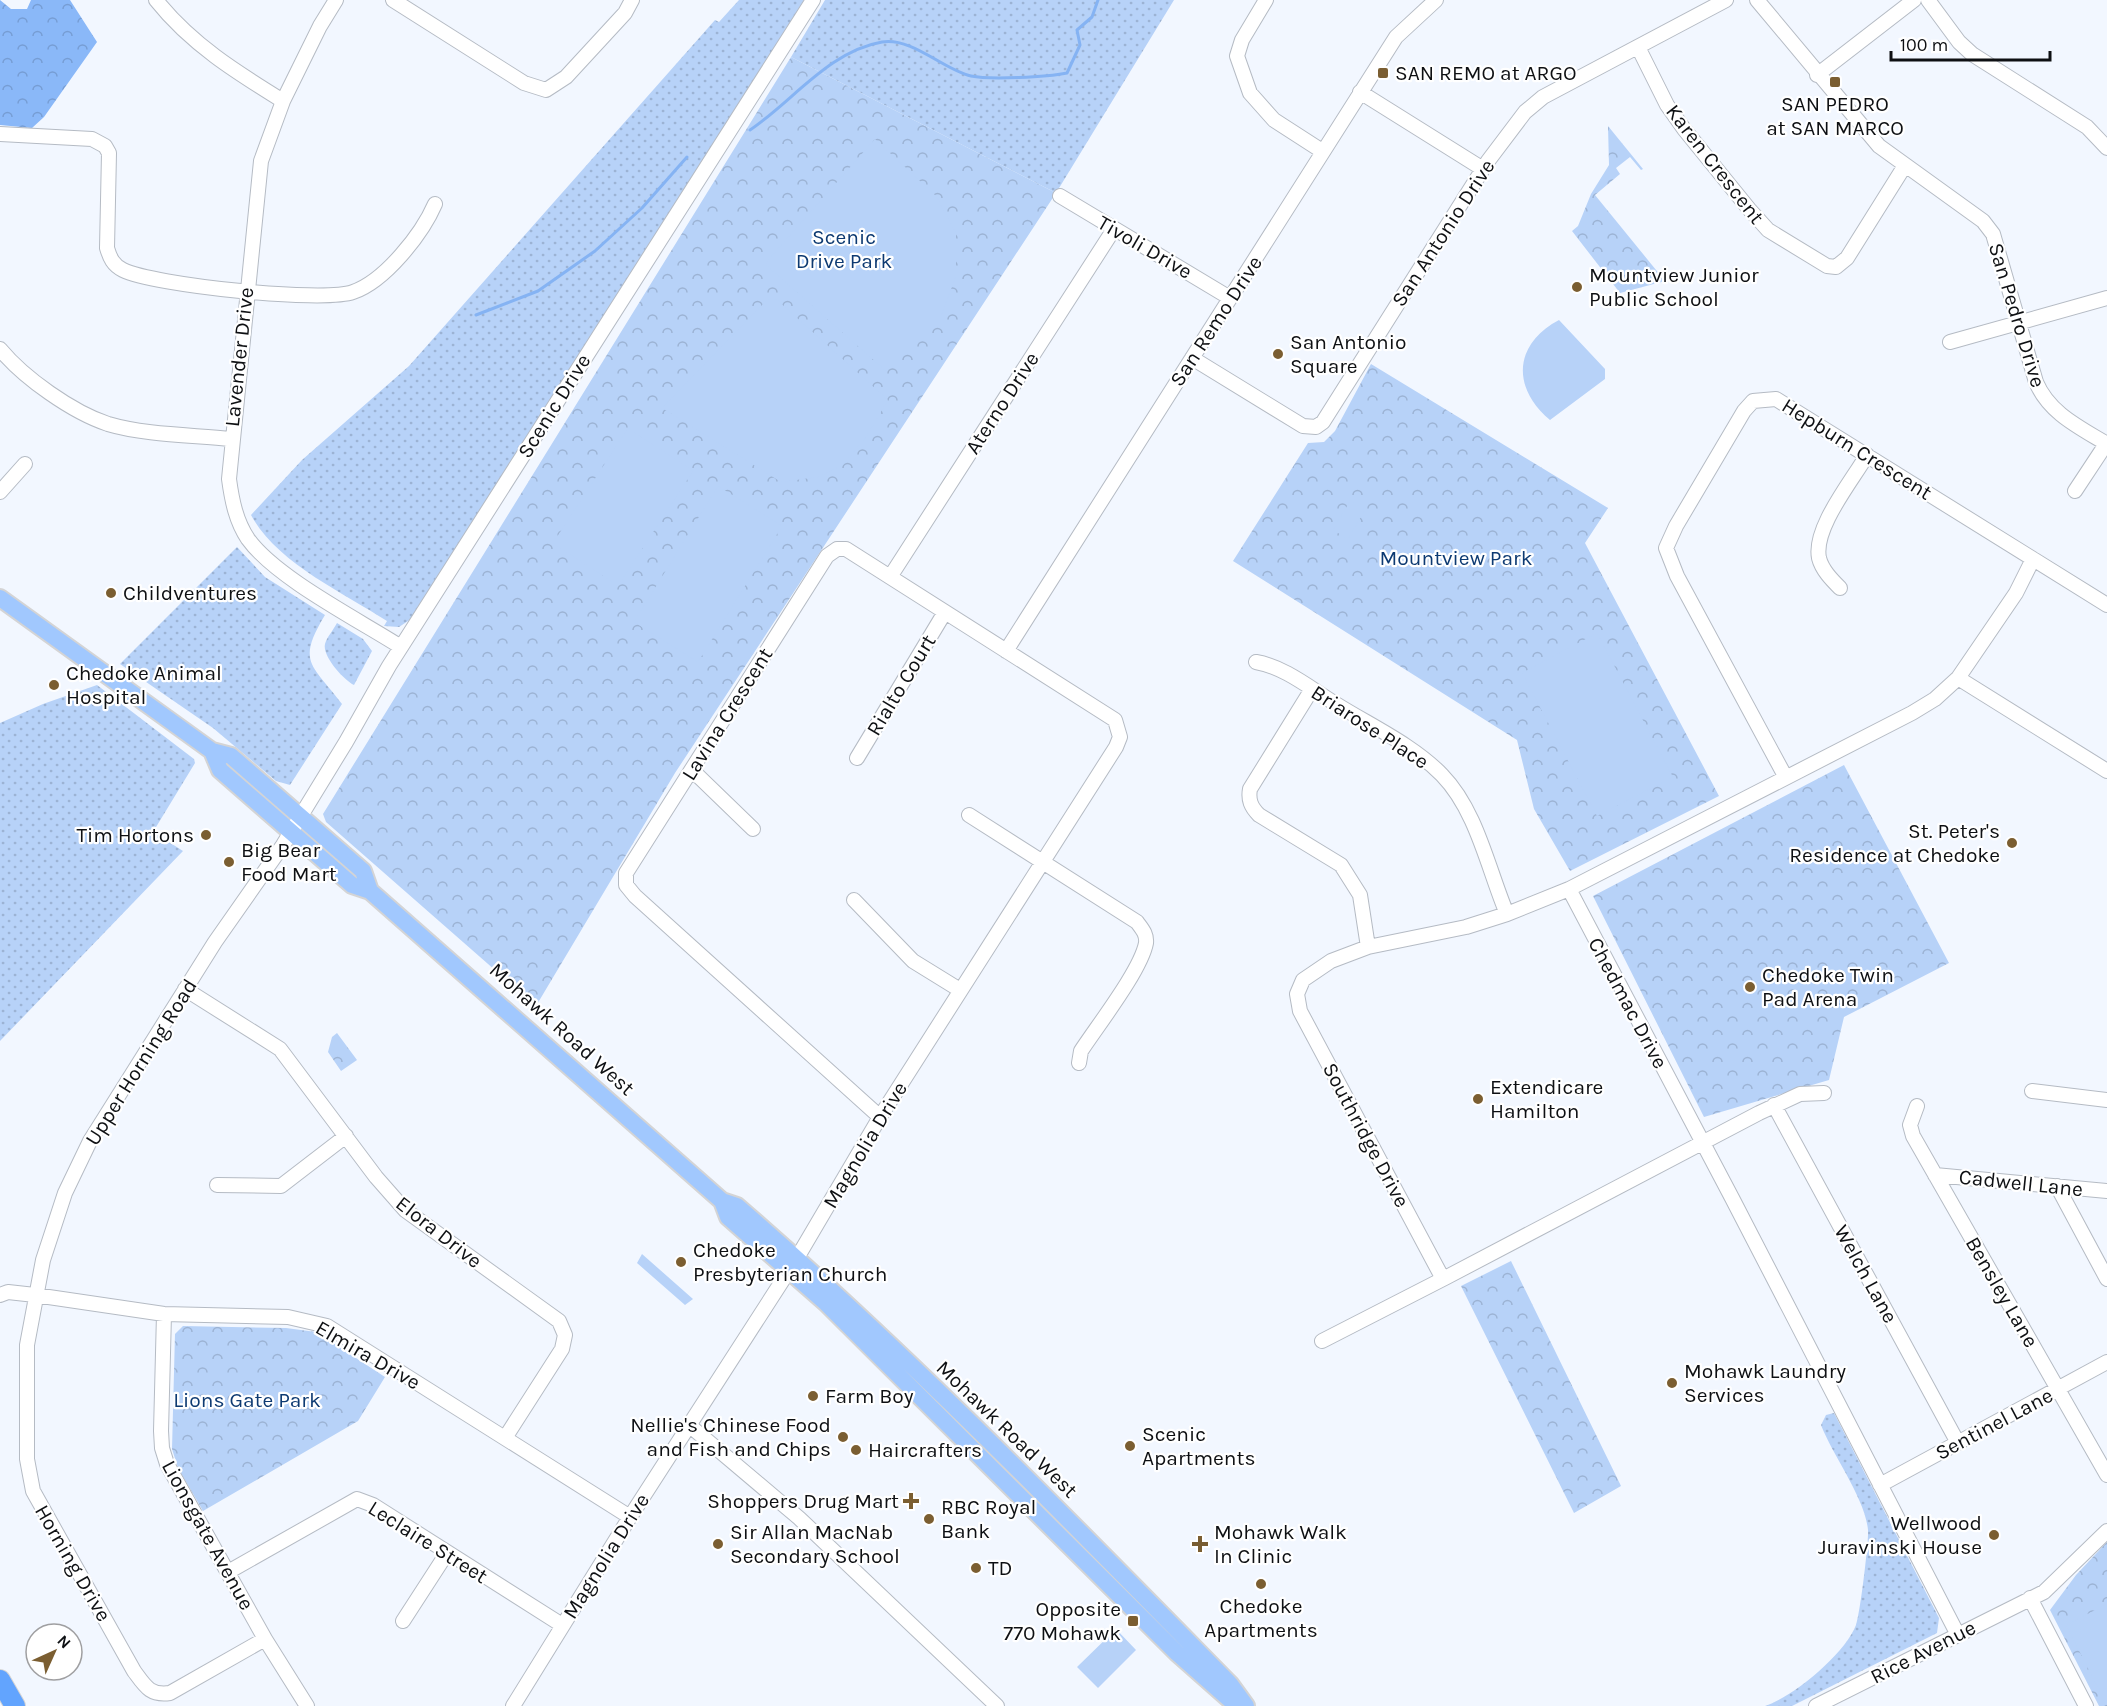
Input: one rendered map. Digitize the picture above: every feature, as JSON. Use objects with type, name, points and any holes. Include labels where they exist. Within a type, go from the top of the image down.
[{"type":"highway","points":[[0,1680],[15,1706]]},
{"type":"main road","points":[[0,598],[212,751]]},
{"type":"main road","name":"Mohawk Road West","points":[[212,751],[231,756],[300,815],[363,871],[370,891]]},
{"type":"main road","name":"Mohawk Road West","points":[[212,751],[220,770],[352,885],[370,891],[722,1201],[728,1216],[837,1293],[1041,1493],[1230,1684],[1246,1706]]},
{"type":"main road","name":"Mohawk Road West","points":[[793,1264],[826,1303],[1012,1489],[1177,1653],[1237,1706]]},
{"type":"main road","points":[[1012,1489],[1041,1493]]},
{"type":"street","points":[[156,0],[196,43],[237,73],[283,101]]},
{"type":"street","name":"Lavender Drive","points":[[336,0],[320,26],[283,101],[261,161],[231,439],[229,479],[231,499],[241,527],[256,549],[290,576],[401,647]]},
{"type":"street","points":[[393,0],[524,83],[546,90],[566,77],[625,13],[632,0]]},
{"type":"street","name":"Scenic Drive","points":[[300,815],[401,647],[813,0]]},
{"type":"street","points":[[1266,0],[1242,40],[1237,56],[1250,93],[1274,120],[1322,151]]},
{"type":"street","name":"San Remo Drive","points":[[1006,651],[1396,37],[1436,0]]},
{"type":"street","name":"San Antonio Drive","points":[[1192,358],[1303,426],[1317,427],[1323,422],[1483,169],[1526,112],[1543,97],[1726,0]]},
{"type":"street","name":"San Pedro Drive","points":[[1757,0],[1863,130],[1904,167],[1969,209],[1993,234],[2043,398],[2054,410],[2106,444]]},
{"type":"street","points":[[1817,75],[1914,0]]},
{"type":"street","points":[[1928,0],[1959,42],[1972,54],[2086,127],[2107,148]]},
{"type":"street","name":"Karen Crescent","points":[[1638,47],[1667,105],[1749,209],[1768,230],[1827,267],[1836,267],[1847,258],[1904,167]]},
{"type":"street","points":[[1360,92],[1483,169]]},
{"type":"street","points":[[0,134],[92,139],[105,146],[109,164],[107,248],[110,257],[122,269],[171,282],[327,297],[361,289],[380,275],[425,228],[435,204]]},
{"type":"street","name":"Tivoli Drive","points":[[1060,196],[1230,298]]},
{"type":"street","name":"Aterno Drive","points":[[890,578],[1114,229]]},
{"type":"street","points":[[1950,342],[2107,298]]},
{"type":"street","points":[[0,349],[34,381],[96,419],[125,427],[231,439]]},
{"type":"street","name":"Hepburn Crescent","points":[[1785,776],[1677,576],[1666,548],[1676,526],[1744,411],[1753,401],[1776,399],[2107,605]]},
{"type":"street","points":[[2075,491],[2106,444]]},
{"type":"street","points":[[1840,588],[1827,574],[1819,558],[1820,533],[1867,455]]},
{"type":"street","points":[[0,492],[25,464]]},
{"type":"street","name":"Lavina Crescent","points":[[880,1117],[634,896],[627,885],[626,873],[826,555],[837,549],[846,549],[1115,720],[1120,736]]},
{"type":"street","points":[[1569,889],[1785,776],[1912,713],[1935,699],[1958,678],[2016,593],[2033,559]]},
{"type":"street","name":"Rialto Court","points":[[857,758],[945,612]]},
{"type":"street","name":"Briarose Place","points":[[1256,662],[1271,665],[1312,689],[1420,756],[1442,776],[1467,812],[1507,914]]},
{"type":"street","points":[[1958,678],[2107,771]]},
{"type":"street","points":[[1312,689],[1250,789],[1249,797],[1253,809],[1259,815],[1341,865],[1360,896],[1368,947]]},
{"type":"street","name":"Magnolia Drive","points":[[513,1706],[630,1517],[793,1264],[880,1117],[1116,747],[1120,736]]},
{"type":"street","points":[[692,770],[753,829]]},
{"type":"street","name":"Upper Horning Road","points":[[35,1295],[53,1224],[75,1170],[90,1141],[185,989],[300,815]]},
{"type":"street","points":[[969,815],[1137,922],[1145,933],[1146,943],[1138,963],[1081,1051],[1079,1063]]},
{"type":"street","name":"Southridge Drive","points":[[1443,1279],[1300,1011],[1297,994],[1303,980],[1331,961],[1368,947],[1466,927],[1507,914],[1569,889]]},
{"type":"street","name":"Chedmac Drive","points":[[1569,889],[1958,1635]]},
{"type":"street","points":[[854,900],[913,961],[960,990]]},
{"type":"street","name":"Elora Drive","points":[[185,989],[280,1050],[376,1177],[405,1210],[559,1321],[565,1335],[562,1349],[505,1438]]},
{"type":"street","points":[[2032,1091],[2107,1100]]},
{"type":"street","points":[[1322,1341],[1702,1141],[1800,1094],[1824,1093]]},
{"type":"street","name":"Welch Lane","points":[[1774,1106],[1958,1443]]},
{"type":"street","name":"Bensley Lane","points":[[1917,1106],[1910,1125],[1913,1136],[2107,1475]]},
{"type":"street","points":[[217,1185],[281,1186],[346,1136]]},
{"type":"street","name":"Cadwell Lane","points":[[1935,1175],[2107,1191]]},
{"type":"street","points":[[2057,1186],[2107,1279]]},
{"type":"street","points":[[0,1295],[8,1292],[35,1295]]},
{"type":"street","name":"Elmira Drive","points":[[35,1295],[164,1314],[288,1317],[327,1326],[630,1517]]},
{"type":"street","name":"Horning Drive","points":[[35,1295],[27,1345],[28,1475],[44,1512],[134,1671],[148,1690],[158,1695],[170,1693],[265,1639]]},
{"type":"street","name":"Lionsgate Avenue","points":[[164,1314],[162,1448],[171,1474],[265,1639],[307,1706]]},
{"type":"street","name":"Sentinel Lane","points":[[1880,1485],[2107,1362]]},
{"type":"street","points":[[690,1426],[800,1518],[998,1706]]},
{"type":"street","name":"Leclaire Street","points":[[228,1572],[357,1499],[373,1505],[562,1625]]},
{"type":"street","name":"Rice Avenue","points":[[1816,1706],[2053,1586],[2107,1531]]},
{"type":"street","points":[[403,1621],[447,1553]]},
{"type":"street","points":[[2030,1598],[2086,1706]]},
{"type":"green space","points":[[0,0],[11,9],[27,9],[31,0],[70,0],[97,42],[44,117],[32,128],[0,125]]},
{"type":"green space","points":[[739,0],[804,0],[481,515],[414,617],[399,627],[384,626],[387,621],[293,562],[262,532],[251,515],[302,460],[409,366],[715,20],[719,22]]},
{"type":"green space","points":[[825,0],[1174,0],[1056,193],[791,57]]},
{"type":"green space","name":"Scenic Drive Park","points":[[791,57],[1056,193],[675,773],[536,1006],[326,822],[323,814]]},
{"type":"green space","points":[[1608,126],[1643,169],[1641,170],[1630,157],[1616,168],[1620,174],[1595,195],[1665,281],[1620,293],[1572,231],[1578,226],[1591,194],[1609,165]]},
{"type":"green space","points":[[875,139],[936,196],[956,233],[956,276],[941,316],[886,371],[766,265]]},
{"type":"green space","points":[[776,299],[888,400],[866,437],[843,465],[818,477],[781,482],[662,408],[767,300]]},
{"type":"green space","points":[[1559,320],[1605,369],[1605,379],[1550,420],[1537,407],[1529,394],[1524,380],[1523,367],[1526,353],[1533,341]]},
{"type":"green space","name":"Mountview Park","points":[[1371,364],[1608,508],[1585,543],[1719,796],[1570,871],[1534,809],[1517,740],[1233,561],[1308,443],[1324,442],[1335,431]]},
{"type":"green space","points":[[628,428],[693,471],[618,586],[553,543]]},
{"type":"green space","points":[[718,486],[782,526],[698,662],[634,622]]},
{"type":"green space","points":[[1350,501],[1365,510],[1348,539],[1333,530]]},
{"type":"green space","points":[[237,547],[265,577],[325,615],[311,644],[311,662],[342,704],[290,785],[276,781],[213,728],[120,664]]},
{"type":"green space","points":[[337,623],[363,639],[372,651],[354,685],[335,667],[325,649],[326,641]]},
{"type":"green space","points":[[1597,633],[1673,777],[1597,816],[1522,673]]},
{"type":"green space","points":[[97,685],[194,759],[195,763],[153,832],[183,851],[0,1041],[0,723],[43,704]]},
{"type":"green space","points":[[1844,765],[1949,963],[1844,1017],[1829,1080],[1704,1117],[1593,896]]},
{"type":"green space","points":[[337,1033],[357,1060],[341,1071],[328,1052],[332,1037]]},
{"type":"green space","points":[[642,1254],[693,1299],[685,1305],[637,1263]]},
{"type":"green space","points":[[1511,1261],[1621,1486],[1574,1513],[1461,1286]]},
{"type":"green space","name":"Lions Gate Park","points":[[183,1326],[286,1328],[316,1332],[385,1377],[358,1421],[203,1511],[178,1468],[172,1449],[175,1334]]},
{"type":"green space","points":[[1834,1413],[1939,1618],[1937,1633],[1792,1706],[1765,1706],[1789,1694],[1830,1661],[1850,1636],[1858,1619],[1868,1530],[1861,1504],[1821,1425],[1826,1415]]},
{"type":"green space","points":[[2107,1542],[2107,1706],[2099,1706],[2050,1610],[2076,1575]]},
{"type":"green space","points":[[2107,1604],[2107,1689],[2098,1688],[2066,1625]]},
{"type":"green space","points":[[1116,1629],[1136,1650],[1098,1688],[1077,1667]]},
{"type":"waterway","points":[[750,130],[828,66],[863,47],[882,42],[905,44],[971,76],[1019,78],[1067,73],[1080,45],[1077,30],[1092,17],[1098,0]]},
{"type":"waterway","points":[[476,315],[538,291],[595,251],[642,208],[687,157]]},
{"type":"place","name":"SAN REMO at ARGO","points":[[1383,73]]},
{"type":"place","name":"SAN PEDRO at SAN MARCO","points":[[1835,82]]},
{"type":"place","name":"Mountview Junior Public School","points":[[1577,287]]},
{"type":"place","name":"San Antonio Square","points":[[1278,354]]},
{"type":"place","name":"Childventures","points":[[111,593]]},
{"type":"place","name":"Chedoke Animal Hospital","points":[[54,685]]},
{"type":"place","name":"Tim Hortons","points":[[206,835]]},
{"type":"place","name":"St. Peter's Residence at Chedoke","points":[[2012,843]]},
{"type":"place","name":"Big Bear Food Mart","points":[[229,862]]},
{"type":"place","name":"Chedoke Twin Pad Arena","points":[[1750,987]]},
{"type":"place","name":"Extendicare Hamilton","points":[[1478,1099]]},
{"type":"place","name":"Chedoke Presbyterian Church","points":[[681,1262]]},
{"type":"place","name":"Mohawk Laundry Services","points":[[1672,1383]]},
{"type":"place","name":"Farm Boy","points":[[813,1396]]},
{"type":"place","name":"Nellie's Chinese Food and Fish and Chips","points":[[843,1437]]},
{"type":"place","name":"Scenic Apartments","points":[[1130,1446]]},
{"type":"place","name":"Haircrafters","points":[[856,1450]]},
{"type":"place","name":"Shoppers Drug Mart","points":[[911,1501]]},
{"type":"place","name":"RBC Royal Bank","points":[[929,1519]]},
{"type":"place","name":"Wellwood Juravinski House","points":[[1994,1535]]},
{"type":"place","name":"Sir Allan MacNab Secondary School","points":[[718,1544]]},
{"type":"place","name":"Mohawk Walk In Clinic","points":[[1200,1544]]},
{"type":"place","name":"TD","points":[[976,1568]]},
{"type":"place","name":"Chedoke Apartments","points":[[1261,1584]]},
{"type":"place","name":"Opposite 770 Mohawk","points":[[1133,1621]]}]
